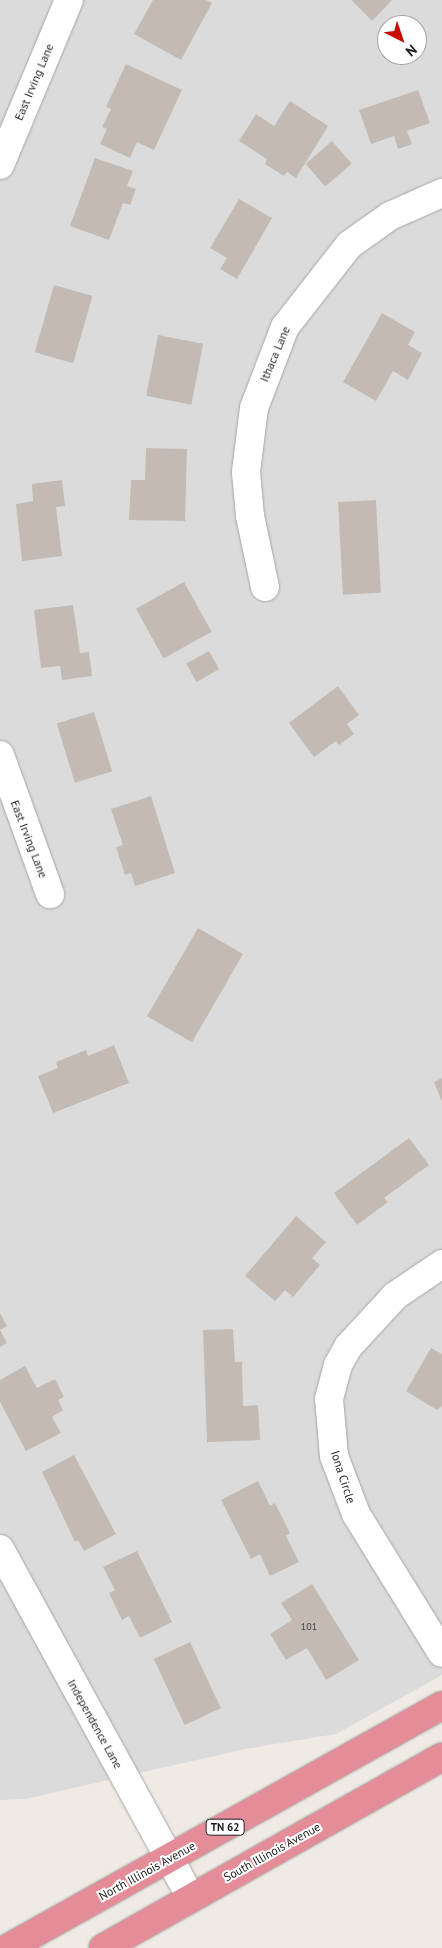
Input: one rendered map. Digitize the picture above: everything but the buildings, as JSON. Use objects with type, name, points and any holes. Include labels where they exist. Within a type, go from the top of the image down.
[{"type":"highway","name":"North Illinois Avenue","points":[[8,1948],[442,1706]]},
{"type":"highway","name":"South Illinois Avenue","points":[[103,1948],[442,1757]]},
{"type":"street","name":"East Irving Lane","points":[[0,165],[69,0]]},
{"type":"street","name":"Ithaca Lane","points":[[265,588],[250,516],[246,472],[254,408],[285,327],[349,245],[390,216],[442,193]]},
{"type":"street","name":"East Irving Lane","points":[[0,755],[50,894]]},
{"type":"street","name":"Iona Circle","points":[[442,1264],[395,1296],[348,1346],[338,1364],[329,1399],[334,1456],[356,1514],[442,1653]]},
{"type":"street","name":"Independence Lane","points":[[0,1549],[191,1898]]},
{"type":"shaded area","points":[[0,0],[442,0],[442,1675],[336,1734],[245,1749],[25,1799],[0,1800]]}]
